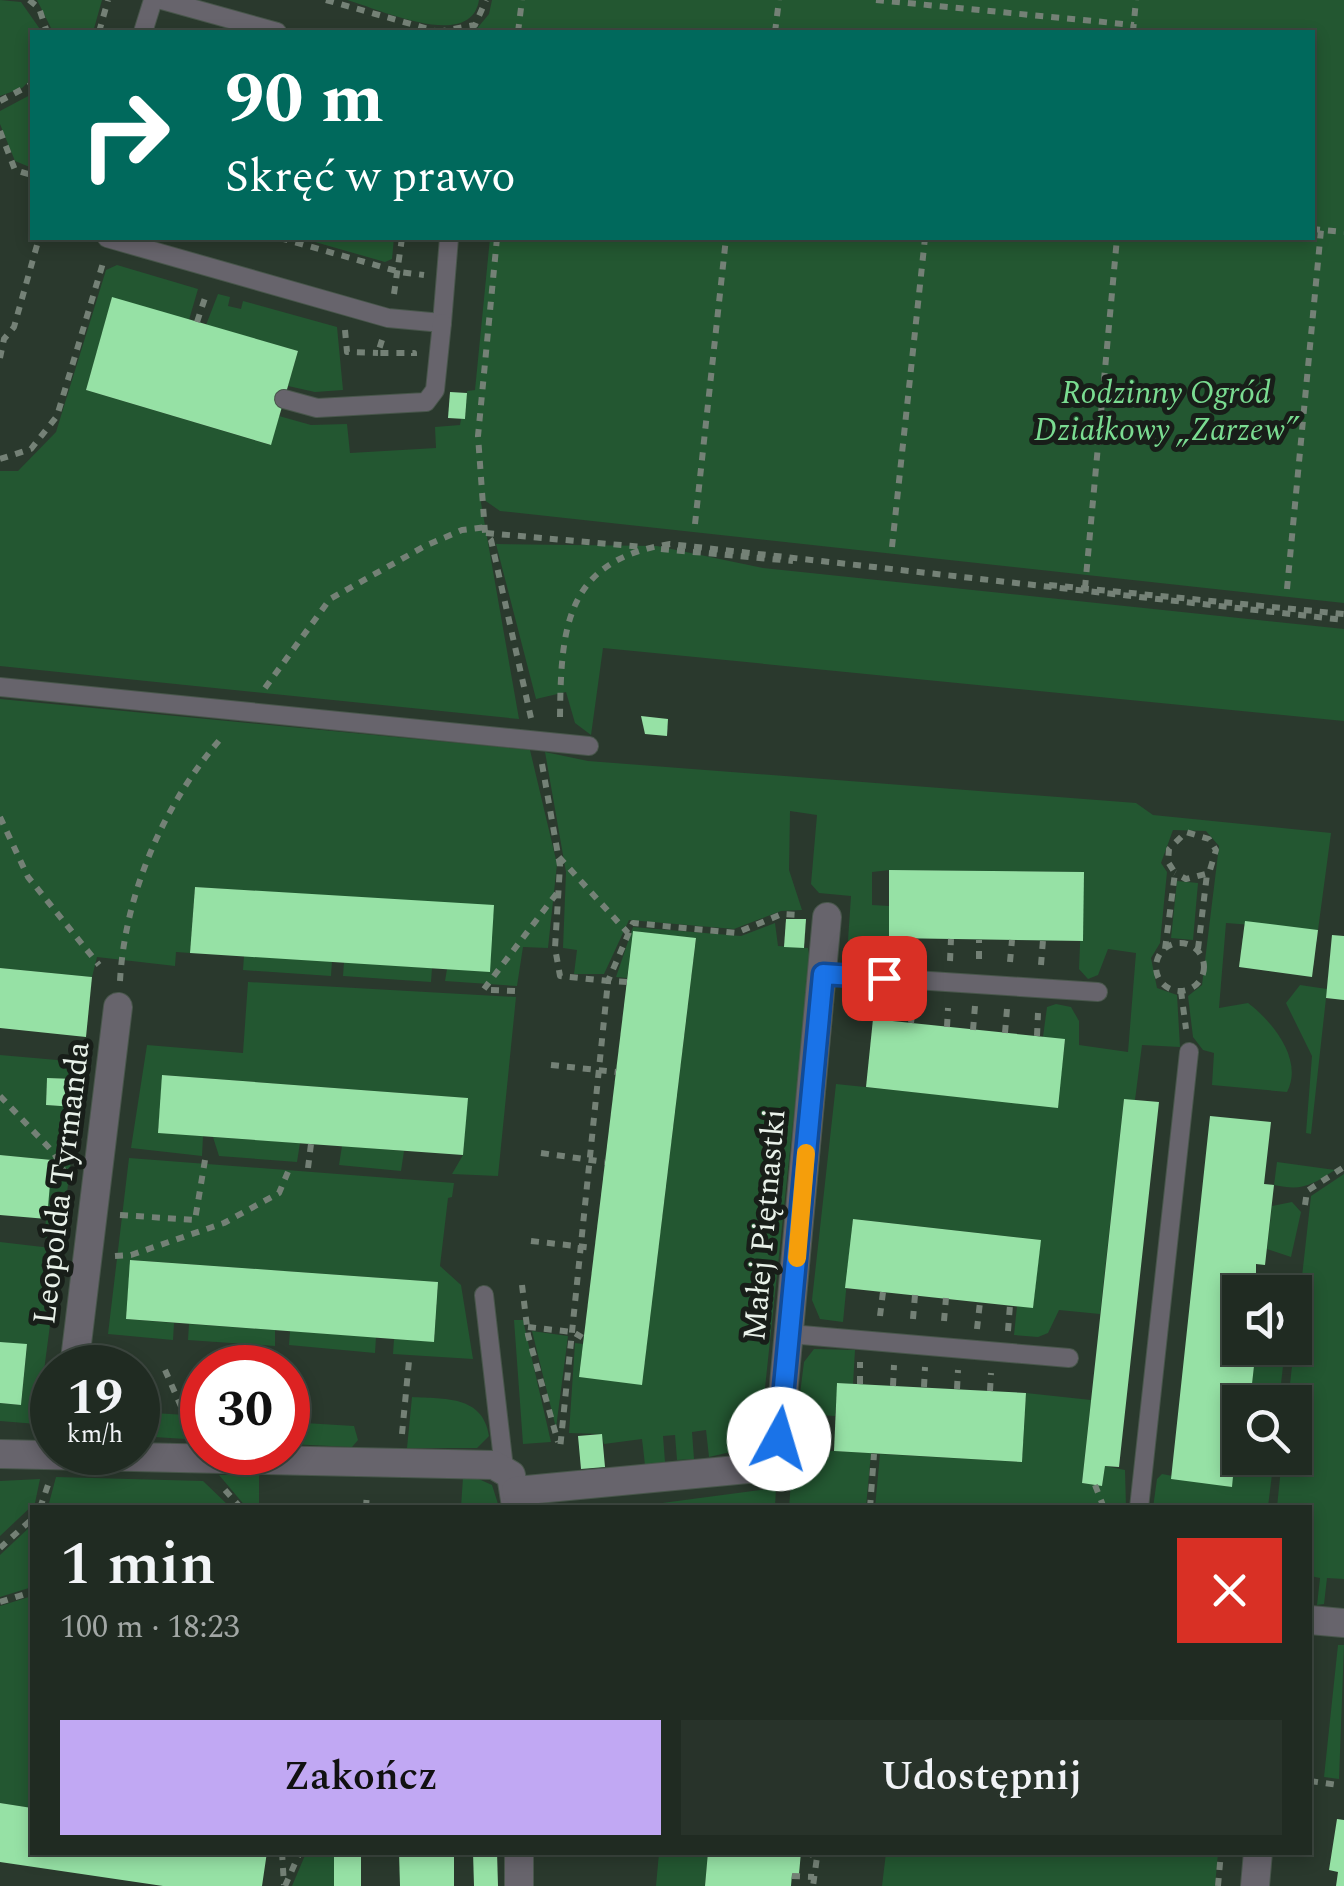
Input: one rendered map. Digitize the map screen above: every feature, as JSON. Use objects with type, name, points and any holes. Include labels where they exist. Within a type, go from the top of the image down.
[{"type":"street","name":"Małej Piętnastki","points":[[160,1457],[229,1458],[512,1489],[564,1488],[758,1468],[771,1459],[779,1439],[790,1334],[827,917]]},
{"type":"street","name":"Leopolda Tyrmanda","points":[[77,1345],[118,1006]]},
{"type":"street","name":"Małej Piętnastki","points":[[0,1454],[30,1454]]},
{"type":"street","points":[[1312,1620],[1344,1623]]},
{"type":"street","points":[[519,1855],[519,1886]]},
{"type":"street","points":[[1255,1886],[1258,1855]]},
{"type":"lane","points":[[144,30],[153,0]]},
{"type":"lane","points":[[162,0],[271,30]]},
{"type":"lane","points":[[114,240],[388,318],[442,323]]},
{"type":"lane","points":[[284,399],[317,408],[426,402],[436,390],[449,240]]},
{"type":"lane","points":[[0,687],[588,746]]},
{"type":"lane","points":[[823,974],[1098,992]]},
{"type":"lane","points":[[1140,1505],[1189,1052]]},
{"type":"lane","points":[[484,1294],[512,1489]]},
{"type":"lane","points":[[790,1334],[1069,1358]]},
{"type":"path","points":[[29,0],[39,8],[46,30]]},
{"type":"path","points":[[100,30],[108,0]]},
{"type":"path","points":[[326,0],[432,30]]},
{"type":"path","points":[[448,30],[475,24],[486,0]]},
{"type":"path","points":[[518,30],[522,0]]},
{"type":"path","points":[[775,30],[779,0]]},
{"type":"path","points":[[876,0],[1133,29],[1136,0]]},
{"type":"path","points":[[0,101],[30,85]]},
{"type":"path","points":[[0,131],[15,170],[30,174]]},
{"type":"path","points":[[1288,589],[1317,230],[1344,232]]},
{"type":"path","points":[[0,358],[4,339],[14,328],[38,240]]},
{"type":"path","points":[[287,240],[400,272],[446,276]]},
{"type":"path","points":[[497,240],[478,436],[485,532],[491,540],[558,856],[555,948],[560,976],[627,982]]},
{"type":"path","points":[[695,524],[726,240]]},
{"type":"path","points":[[892,547],[924,240]]},
{"type":"path","points":[[1085,588],[1117,240]]},
{"type":"path","points":[[0,459],[31,449],[50,431],[99,267],[110,258]]},
{"type":"path","points":[[192,281],[226,290]]},
{"type":"path","points":[[197,322],[208,286]]},
{"type":"path","points":[[345,326],[347,352],[378,353]]},
{"type":"path","points":[[485,532],[1085,588],[1344,617]]},
{"type":"path","points":[[491,540],[514,535],[670,544],[1344,617]]},
{"type":"path","points":[[560,744],[562,640],[570,612],[595,575],[647,548],[670,544]]},
{"type":"path","points":[[0,816],[28,877],[99,965]]},
{"type":"path","points":[[1175,873],[1165,949],[1156,963],[1157,973],[1171,989],[1182,990],[1192,988],[1204,970],[1198,951],[1207,874],[1215,862],[1216,850],[1198,832],[1175,838],[1168,862],[1175,873],[1186,879],[1207,874]]},
{"type":"path","points":[[558,856],[628,933]]},
{"type":"path","points":[[516,991],[487,989],[558,893]]},
{"type":"path","points":[[560,1449],[608,981],[633,923],[736,933],[782,914],[827,917]]},
{"type":"path","points":[[1165,949],[1179,942],[1198,951]]},
{"type":"path","points":[[1182,990],[1189,1052]]},
{"type":"path","points":[[550,1066],[616,1072]]},
{"type":"path","points":[[0,1096],[54,1153],[69,1184]]},
{"type":"path","points":[[308,1168],[311,1144]]},
{"type":"path","points":[[540,1153],[592,1157],[605,1162]]},
{"type":"path","points":[[119,1215],[195,1220],[206,1160]]},
{"type":"path","points":[[113,1256],[130,1255],[224,1223],[279,1193],[290,1167]]},
{"type":"path","points":[[1305,1206],[1307,1192],[1344,1167]]},
{"type":"path","points":[[531,1242],[594,1248]]},
{"type":"path","points":[[522,1285],[528,1327],[560,1449],[564,1488]]},
{"type":"path","points":[[528,1327],[573,1332],[583,1338]]},
{"type":"path","points":[[870,1505],[874,1454]]},
{"type":"path","points":[[1094,1485],[1103,1505]]},
{"type":"path","points":[[41,1505],[46,1492]]},
{"type":"path","points":[[0,1548],[30,1521]]},
{"type":"path","points":[[0,1602],[30,1593]]},
{"type":"path","points":[[1312,1781],[1338,1785]]},
{"type":"path","points":[[282,1855],[285,1886]]},
{"type":"path","points":[[285,1886],[299,1855]]},
{"type":"path","points":[[792,1876],[813,1882],[816,1857],[812,1855]]},
{"type":"path","points":[[1218,1886],[1222,1855]]},
{"type":"green space","points":[[0,0],[21,2],[41,30],[30,30],[30,80],[22,88],[0,96]]},
{"type":"green space","points":[[37,0],[102,0],[94,30],[52,30]]},
{"type":"green space","points":[[347,0],[479,0],[472,15],[459,23],[442,25],[401,18]]},
{"type":"green space","name":"Rodzinny Ogród Działkowy „Zarzew”","points":[[492,0],[1344,0],[1344,603],[500,511],[480,497],[519,719],[0,666],[0,471],[18,471],[56,432],[106,270],[117,265],[198,289],[189,320],[112,298],[86,390],[270,445],[279,416],[311,425],[347,424],[350,453],[436,448],[435,427],[460,425],[461,419],[465,419],[467,391],[475,390],[490,240],[1315,240],[1315,30],[476,30],[489,14]]},
{"type":"green space","points":[[30,95],[30,167],[15,161],[0,124],[0,111]]},
{"type":"green space","points":[[308,240],[394,240],[392,259],[385,262]]},
{"type":"green space","points":[[218,294],[230,297],[228,306],[241,309],[243,301],[337,327],[343,390],[315,392],[288,386],[298,351],[206,325]]},
{"type":"green space","points":[[496,544],[657,546],[763,568],[1344,629],[1344,721],[603,648],[591,735],[575,723],[566,692],[536,699]]},
{"type":"green space","points":[[0,699],[530,750],[557,864],[548,948],[523,947],[517,986],[445,981],[447,969],[494,906],[195,887],[190,953],[176,952],[175,966],[97,957],[92,977],[0,968]]},
{"type":"green space","points":[[545,752],[588,761],[1136,803],[1153,815],[1331,833],[1318,930],[1226,923],[1219,1008],[1248,1003],[1267,1020],[1288,1055],[1291,1080],[1287,1092],[1212,1085],[1214,1053],[1203,1050],[1193,1037],[1188,996],[1202,985],[1219,846],[1206,831],[1173,830],[1161,863],[1167,872],[1160,943],[1151,958],[1157,988],[1177,995],[1180,1047],[1142,1045],[1135,1100],[1124,1099],[1100,1314],[1059,1310],[1048,1333],[1038,1337],[1014,1335],[1017,1306],[1033,1307],[1040,1240],[853,1219],[843,1322],[820,1319],[812,1300],[836,1084],[1057,1107],[1065,1040],[1043,1037],[1047,1007],[1071,1007],[1079,1021],[1079,1045],[1128,1052],[1136,953],[1108,949],[1098,975],[1088,979],[1079,969],[1083,872],[890,870],[872,872],[872,905],[889,906],[889,938],[910,939],[909,970],[861,968],[847,955],[851,896],[819,893],[811,884],[817,815],[790,811],[789,870],[802,910],[781,911],[734,929],[629,920],[604,974],[574,974],[577,950],[563,948],[566,872]]},
{"type":"green space","points":[[1177,881],[1198,883],[1193,940],[1171,938]]},
{"type":"green space","points":[[775,923],[778,946],[808,948],[810,961],[761,1426],[748,1448],[709,1457],[706,1430],[692,1432],[694,1459],[677,1460],[675,1435],[663,1436],[665,1462],[645,1465],[642,1439],[604,1444],[601,1434],[569,1433],[575,1343],[583,1344],[579,1377],[642,1384],[696,939],[634,931],[627,978],[616,977],[633,927],[741,936]]},
{"type":"green space","points":[[244,956],[332,961],[331,976],[243,970]]},
{"type":"green space","points":[[344,962],[432,968],[431,982],[343,976]]},
{"type":"green space","points":[[248,982],[516,997],[498,1176],[452,1174],[463,1155],[467,1098],[163,1075],[158,1132],[203,1136],[202,1156],[131,1148],[147,1045],[243,1053]]},
{"type":"green space","points":[[1300,985],[1327,989],[1311,1134],[1306,1133],[1312,1056],[1286,1003]]},
{"type":"green space","points":[[0,1055],[80,1062],[82,1079],[47,1078],[46,1105],[78,1107],[61,1239],[44,1238],[52,1160],[0,1155]]},
{"type":"green space","points":[[213,1137],[300,1143],[297,1162],[219,1156]]},
{"type":"green space","points":[[342,1146],[404,1151],[401,1171],[339,1165]]},
{"type":"green space","points":[[129,1158],[454,1183],[452,1197],[448,1198],[440,1266],[461,1285],[473,1359],[393,1354],[394,1339],[434,1341],[438,1282],[131,1260],[126,1319],[174,1323],[173,1340],[108,1334]]},
{"type":"green space","points":[[1277,1162],[1335,1170],[1306,1186],[1284,1187],[1274,1185]]},
{"type":"green space","points":[[1344,1174],[1344,1579],[1327,1578],[1324,1604],[1317,1605],[1320,1578],[1312,1576],[1312,1505],[1277,1505],[1280,1475],[1312,1475],[1312,1385],[1290,1385],[1292,1365],[1312,1365],[1312,1275],[1302,1275],[1311,1196]]},
{"type":"green space","points":[[1292,1202],[1301,1212],[1291,1257],[1267,1249],[1272,1206]]},
{"type":"green space","points":[[0,1242],[60,1249],[47,1345],[30,1345],[30,1423],[0,1421],[0,1403],[21,1405],[27,1345],[0,1342]]},
{"type":"green space","points":[[514,1320],[523,1320],[551,1442],[523,1444]]},
{"type":"green space","points":[[189,1324],[275,1330],[275,1345],[188,1340]]},
{"type":"green space","points":[[290,1331],[376,1337],[375,1353],[289,1345]]},
{"type":"green space","points":[[532,1331],[568,1336],[556,1428]]},
{"type":"green space","points":[[814,1349],[855,1350],[853,1384],[838,1383],[835,1416],[817,1415],[815,1450],[871,1453],[866,1505],[789,1505],[793,1455],[815,1452],[793,1449],[804,1362]]},
{"type":"green space","points":[[1254,1365],[1283,1366],[1281,1385],[1252,1385]]},
{"type":"green space","points":[[1026,1393],[1091,1400],[1082,1483],[1102,1486],[1105,1466],[1125,1470],[1126,1505],[875,1505],[880,1454],[1022,1462]]},
{"type":"green space","points":[[412,1397],[449,1399],[470,1406],[479,1413],[489,1436],[477,1448],[407,1448]]},
{"type":"green space","points":[[160,1413],[180,1415],[180,1439],[160,1437]]},
{"type":"green space","points":[[310,1423],[354,1426],[358,1440],[352,1447],[310,1445]]},
{"type":"green space","points":[[1162,1474],[1231,1487],[1232,1475],[1272,1475],[1268,1505],[1153,1505],[1157,1479]]},
{"type":"green space","points":[[219,1475],[259,1475],[259,1504],[292,1505],[244,1505]]},
{"type":"green space","points":[[56,1477],[203,1481],[228,1505],[49,1505]]},
{"type":"green space","points":[[474,1477],[492,1485],[498,1505],[461,1505],[463,1478]]},
{"type":"green space","points":[[40,1479],[35,1503],[0,1536],[0,1481]]},
{"type":"green space","points":[[776,1488],[775,1505],[647,1505]]},
{"type":"green space","points":[[30,1527],[30,1588],[0,1597],[0,1555]]},
{"type":"green space","points":[[30,1597],[30,1808],[0,1803],[0,1606]]},
{"type":"green space","points":[[1338,1645],[1344,1645],[1339,1779],[1324,1777]]},
{"type":"green space","points":[[305,1855],[334,1855],[334,1886],[292,1886]]},
{"type":"green space","points":[[659,1855],[708,1855],[705,1886],[656,1886]]},
{"type":"green space","points":[[886,1855],[1218,1855],[1215,1886],[882,1886]]},
{"type":"building","points":[[112,297],[298,351],[271,445],[86,390]]},
{"type":"building","points":[[450,392],[467,393],[465,419],[448,418]]},
{"type":"building","points":[[641,716],[668,719],[667,736],[645,734]]},
{"type":"building","points":[[889,870],[1084,872],[1083,941],[889,938]]},
{"type":"building","points":[[195,887],[494,905],[490,972],[190,953]]},
{"type":"building","points":[[786,919],[806,919],[804,948],[784,947]]},
{"type":"building","points":[[1245,921],[1318,930],[1312,977],[1239,967]]},
{"type":"building","points":[[633,931],[696,938],[642,1385],[579,1377]]},
{"type":"building","points":[[1332,935],[1344,936],[1344,1000],[1326,998]]},
{"type":"building","points":[[0,968],[92,977],[86,1037],[0,1028]]},
{"type":"building","points":[[873,1019],[1065,1039],[1058,1108],[866,1087]]},
{"type":"building","points":[[162,1075],[468,1098],[463,1155],[158,1133]]},
{"type":"building","points":[[47,1078],[77,1079],[75,1107],[46,1105]]},
{"type":"building","points":[[1124,1099],[1159,1102],[1119,1467],[1105,1466],[1102,1486],[1082,1483]]},
{"type":"building","points":[[1210,1116],[1271,1122],[1264,1184],[1274,1185],[1265,1265],[1256,1264],[1256,1275],[1222,1275],[1222,1365],[1254,1365],[1252,1385],[1222,1385],[1222,1475],[1233,1475],[1232,1487],[1171,1479]]},
{"type":"building","points":[[0,1155],[52,1160],[47,1219],[0,1215]]},
{"type":"building","points":[[853,1219],[1041,1240],[1033,1308],[845,1288]]},
{"type":"building","points":[[130,1260],[438,1282],[434,1342],[126,1319]]},
{"type":"building","points":[[0,1342],[27,1344],[21,1405],[0,1403]]},
{"type":"building","points":[[837,1383],[1026,1393],[1022,1462],[834,1451]]},
{"type":"building","points":[[602,1434],[605,1467],[581,1469],[578,1436]]},
{"type":"building","points":[[0,1803],[30,1808],[30,1855],[267,1855],[262,1886],[163,1886],[0,1862]]},
{"type":"building","points":[[1337,1819],[1344,1820],[1344,1886],[1336,1886],[1338,1872],[1329,1870]]},
{"type":"building","points":[[334,1855],[361,1855],[361,1886],[334,1886]]},
{"type":"building","points":[[399,1855],[454,1855],[454,1886],[400,1886]]},
{"type":"building","points":[[473,1855],[497,1855],[498,1886],[474,1886]]},
{"type":"building","points":[[708,1855],[801,1855],[799,1874],[792,1874],[791,1886],[705,1886]]},
{"type":"slow traffic","points":[[797,1258],[806,1153]]},
{"type":"route","points":[[779,1439],[823,974],[884,978]]}]
